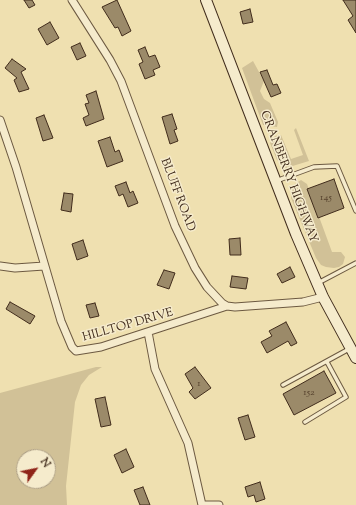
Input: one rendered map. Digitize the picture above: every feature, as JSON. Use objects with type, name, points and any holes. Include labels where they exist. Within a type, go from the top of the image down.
[{"type":"main road","name":"CRANBERRY HIGHWAY","points":[[206,0],[275,181],[317,284],[356,358]]},
{"type":"street","name":"BLUFF ROAD","points":[[72,0],[110,60],[121,81],[175,226],[195,268],[207,287],[227,306]]},
{"type":"street","name":"HILLTOP DRIVE","points":[[0,120],[16,166],[61,321],[72,347],[76,351],[101,347],[227,306]]},
{"type":"street","points":[[0,266],[15,268],[44,266]]},
{"type":"street","points":[[227,306],[235,307],[304,302],[324,297]]},
{"type":"street","points":[[148,332],[155,369],[188,443],[203,505],[219,505]]},
{"type":"lane","points":[[275,181],[314,167],[337,166],[356,211]]},
{"type":"lane","points":[[317,284],[356,263]]},
{"type":"lane","points":[[284,385],[350,349]]},
{"type":"lane","points":[[305,422],[346,397],[327,362]]},
{"type":"shaded area","points":[[253,61],[264,81],[260,91],[264,99],[270,103],[278,122],[277,127],[263,125],[242,68]]},
{"type":"shaded area","points":[[296,128],[309,161],[286,168],[277,160],[270,143],[275,136],[281,135],[291,159],[303,155],[294,130]]},
{"type":"shaded area","points":[[301,180],[307,184],[332,252],[341,252],[345,257],[343,264],[339,267],[326,267],[321,265],[316,258],[291,198],[292,186]]},
{"type":"shaded area","points":[[96,367],[102,367],[89,375],[81,385],[75,402],[66,486],[67,505],[0,505],[0,393]]},
{"type":"building","points":[[24,0],[32,0],[35,5],[29,8]]},
{"type":"building","points":[[117,0],[131,31],[122,36],[118,27],[115,28],[102,7]]},
{"type":"building","points":[[343,0],[356,0],[356,33],[348,20],[353,16]]},
{"type":"building","points":[[250,9],[253,22],[243,24],[240,12]]},
{"type":"building","points":[[50,22],[59,38],[47,45],[38,29]]},
{"type":"building","points":[[80,43],[86,56],[77,60],[71,47]]},
{"type":"building","points":[[145,47],[149,57],[155,55],[160,67],[153,70],[155,75],[145,79],[139,64],[143,62],[138,50]]},
{"type":"building","points":[[12,59],[26,69],[21,72],[29,89],[19,92],[14,80],[17,78],[5,68]]},
{"type":"building","points":[[267,70],[273,85],[277,84],[281,93],[271,97],[260,72]]},
{"type":"building","points":[[96,91],[104,119],[86,126],[83,118],[89,115],[85,104],[89,103],[86,95]]},
{"type":"building","points":[[172,114],[177,129],[174,130],[178,141],[170,144],[162,117]]},
{"type":"building","points":[[44,115],[53,138],[43,141],[36,118]]},
{"type":"building","points":[[110,137],[115,152],[119,150],[123,161],[107,167],[98,141]]},
{"type":"building","points":[[334,179],[344,208],[318,218],[307,189]]},
{"type":"building","points":[[126,182],[130,193],[133,191],[138,203],[128,207],[123,194],[119,196],[115,186]]},
{"type":"building","points":[[64,193],[73,194],[71,212],[61,210]]},
{"type":"building","points":[[240,238],[241,255],[230,255],[229,239]]},
{"type":"building","points":[[83,240],[88,256],[77,260],[72,244]]},
{"type":"building","points":[[290,267],[295,277],[282,283],[277,274]]},
{"type":"building","points":[[164,270],[175,273],[169,289],[157,285]]},
{"type":"building","points":[[232,276],[248,278],[246,289],[230,287]]},
{"type":"building","points":[[10,302],[35,316],[30,324],[6,309]]},
{"type":"building","points":[[95,303],[99,316],[90,318],[86,305]]},
{"type":"building","points":[[286,322],[297,343],[291,346],[288,341],[267,353],[261,342],[272,336],[269,331]]},
{"type":"building","points":[[195,367],[211,388],[195,399],[189,392],[193,388],[185,374]]},
{"type":"building","points":[[324,371],[336,393],[294,415],[283,394]]},
{"type":"building","points":[[105,397],[111,425],[101,427],[95,399]]},
{"type":"building","points":[[248,415],[255,437],[245,440],[238,418]]},
{"type":"building","points":[[126,449],[134,467],[122,473],[114,455]]},
{"type":"building","points":[[260,482],[265,499],[256,502],[254,495],[248,497],[245,487]]},
{"type":"building","points":[[143,487],[150,505],[140,505],[134,490]]}]
